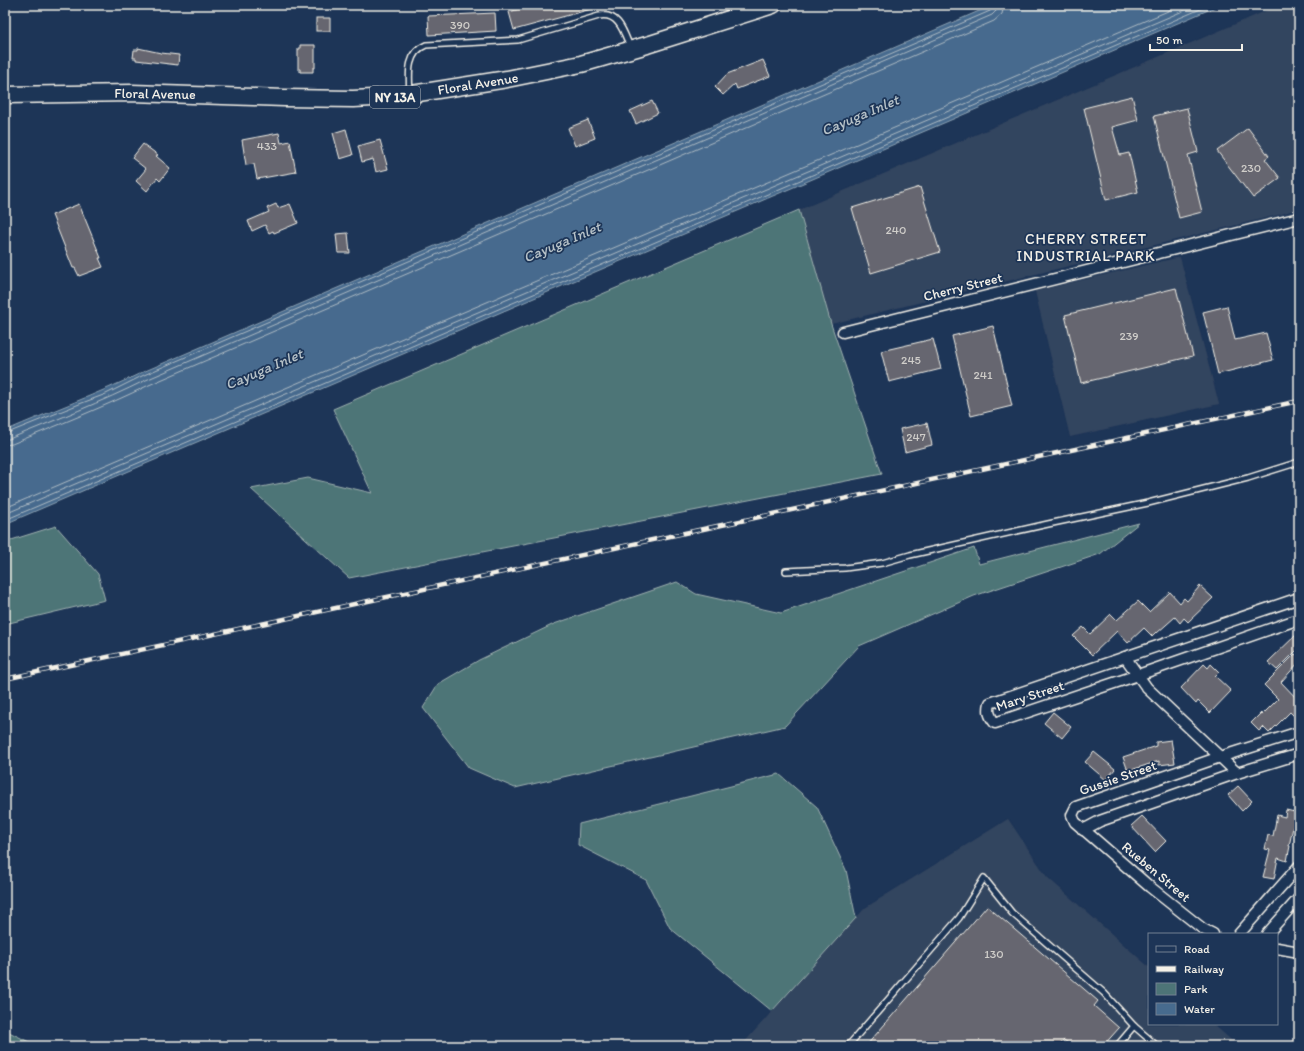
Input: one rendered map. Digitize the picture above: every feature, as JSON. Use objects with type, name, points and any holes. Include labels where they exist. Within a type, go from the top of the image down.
[{"type":"main road","name":"Floral Avenue","points":[[5,95],[132,92],[353,99],[411,95],[538,74],[631,50],[773,5]]},
{"type":"street","name":"Cherry Street","points":[[843,332],[1299,218]]},
{"type":"street","name":"Mary Street","points":[[1299,598],[990,703],[990,718],[994,723],[1299,619]]},
{"type":"street","points":[[1125,657],[1147,688],[1237,773]]},
{"type":"street","name":"Gussie Street","points":[[1083,830],[1075,822],[1072,815],[1076,807],[1220,757],[1299,732]]},
{"type":"street","points":[[1083,830],[1100,821],[1237,773],[1299,754]]},
{"type":"street","name":"Rueben Street","points":[[1083,830],[1150,887],[1211,933]]},
{"type":"street","points":[[1241,933],[1299,866]]},
{"type":"street","points":[[1268,933],[1299,898]]},
{"type":"street","points":[[1278,948],[1299,952]]},
{"type":"lane","points":[[411,95],[409,76],[410,65],[416,52],[426,45],[518,40],[606,15],[613,18],[620,24],[631,50]]},
{"type":"lane","points":[[786,571],[845,568],[882,563],[910,555],[1025,529],[1148,504],[1248,478],[1299,462]]},
{"type":"lane","points":[[848,1046],[959,918],[984,878],[1012,913],[1104,993],[1134,1026],[1157,1046]]},
{"type":"lane","points":[[1117,1046],[1134,1026]]},
{"type":"shaded area","name":"CHERRY STREET INDUSTRIAL PARK","points":[[1280,5],[1299,5],[1299,208],[1282,214],[831,324],[799,210]]},
{"type":"shaded area","name":"CHERRY STREET INDUSTRIAL PARK","points":[[1180,257],[1219,404],[1070,437],[1035,291]]},
{"type":"shaded area","points":[[1008,819],[1047,877],[1148,966],[1148,1025],[1214,1025],[1238,1046],[741,1046],[865,908]]},
{"type":"green space","points":[[799,210],[831,324],[882,474],[349,578],[251,489],[308,478],[372,493],[333,409]]},
{"type":"green space","points":[[1139,523],[1100,554],[974,596],[859,646],[785,726],[515,788],[469,768],[423,708],[438,684],[479,660],[554,624],[677,582],[696,594],[781,613],[974,548],[979,564]]},
{"type":"green space","points":[[56,526],[98,574],[105,600],[5,624],[5,542]]},
{"type":"green space","points":[[779,774],[817,807],[846,870],[856,918],[772,1011],[670,928],[646,880],[578,845],[579,824]]},
{"type":"green space","points":[[5,1030],[37,1046],[5,1046]]},
{"type":"water","name":"Cayuga Inlet","points":[[993,5],[1220,5],[5,524],[5,431],[109,388]]},
{"type":"building","points":[[533,5],[595,5],[595,8],[514,30],[509,12]]},
{"type":"building","points":[[495,13],[496,31],[429,35],[428,16]]},
{"type":"building","points":[[316,18],[330,18],[330,31],[316,31]]},
{"type":"building","points":[[300,45],[315,45],[315,68],[313,68],[313,72],[300,72],[300,69],[298,69],[298,49],[300,49]]},
{"type":"building","points":[[138,48],[179,55],[178,65],[136,60],[136,58],[133,58],[134,50],[138,50]]},
{"type":"building","points":[[763,60],[770,76],[737,89],[735,84],[723,95],[715,87],[727,74]]},
{"type":"building","points":[[1132,96],[1138,120],[1112,127],[1120,155],[1129,153],[1138,192],[1106,200],[1084,108]]},
{"type":"building","points":[[652,101],[658,113],[636,124],[630,111]]},
{"type":"building","points":[[1187,108],[1198,152],[1188,155],[1202,212],[1179,218],[1154,116]]},
{"type":"building","points":[[588,120],[595,138],[575,146],[568,128]]},
{"type":"building","points":[[1248,128],[1269,156],[1265,159],[1280,178],[1253,198],[1217,151]]},
{"type":"building","points":[[346,129],[353,155],[340,159],[333,133]]},
{"type":"building","points":[[279,133],[281,143],[290,141],[296,172],[257,179],[254,164],[246,165],[242,140]]},
{"type":"building","points":[[380,140],[388,169],[376,172],[373,159],[362,162],[358,146]]},
{"type":"building","points":[[143,144],[158,155],[156,156],[170,168],[160,181],[157,178],[147,191],[136,181],[146,169],[132,158]]},
{"type":"building","points":[[920,187],[940,252],[871,273],[852,208]]},
{"type":"building","points":[[79,204],[101,258],[99,258],[103,267],[79,276],[75,268],[73,268],[52,215]]},
{"type":"building","points":[[276,204],[278,208],[290,204],[298,223],[274,233],[273,231],[269,233],[265,225],[252,231],[248,221],[269,212],[267,208]]},
{"type":"building","points":[[348,233],[350,253],[338,253],[336,234]]},
{"type":"building","points":[[1176,288],[1193,356],[1081,383],[1065,315]]},
{"type":"building","points":[[1227,306],[1235,340],[1266,333],[1273,360],[1218,374],[1203,312]]},
{"type":"building","points":[[993,326],[1012,406],[971,416],[952,336]]},
{"type":"building","points":[[933,339],[941,369],[889,382],[881,351]]},
{"type":"building","points":[[927,423],[932,445],[905,452],[900,429]]},
{"type":"building","points":[[1200,586],[1213,598],[1188,622],[1184,618],[1180,623],[1175,617],[1152,636],[1144,628],[1128,643],[1117,631],[1092,655],[1073,636],[1083,627],[1090,634],[1111,614],[1117,620],[1138,601],[1149,612],[1170,592],[1180,603],[1184,598],[1187,601]]},
{"type":"building","points":[[1299,632],[1299,648],[1277,670],[1268,662]]},
{"type":"building","points":[[1295,654],[1299,657],[1299,662],[1281,682],[1299,701],[1299,721],[1290,712],[1269,733],[1263,727],[1259,731],[1251,723],[1261,713],[1262,715],[1278,699],[1264,685]]},
{"type":"building","points":[[1204,664],[1208,668],[1211,664],[1219,672],[1215,676],[1231,691],[1210,713],[1198,701],[1196,704],[1181,688]]},
{"type":"building","points":[[1053,712],[1071,727],[1062,738],[1044,723]]},
{"type":"building","points":[[1171,740],[1175,763],[1159,765],[1159,761],[1128,771],[1123,757],[1156,746],[1156,742]]},
{"type":"building","points":[[1094,752],[1115,769],[1106,780],[1085,762]]},
{"type":"building","points":[[1238,786],[1252,801],[1242,811],[1228,795]]},
{"type":"building","points":[[1286,810],[1299,813],[1299,828],[1293,827],[1287,861],[1278,858],[1274,879],[1263,877],[1270,850],[1265,849],[1268,835],[1273,836],[1277,815],[1285,817]]},
{"type":"building","points":[[1142,816],[1166,841],[1155,852],[1131,826]]},
{"type":"building","points":[[987,906],[1098,1001],[1094,1006],[1119,1028],[1103,1046],[1072,1046],[1064,1040],[1059,1046],[866,1046]]},
{"type":"railway","points":[[5,679],[1299,401]]},
{"type":"district","name":"CHERRY STREET INDUSTRIAL PARK","points":[[1086,248]]}]
